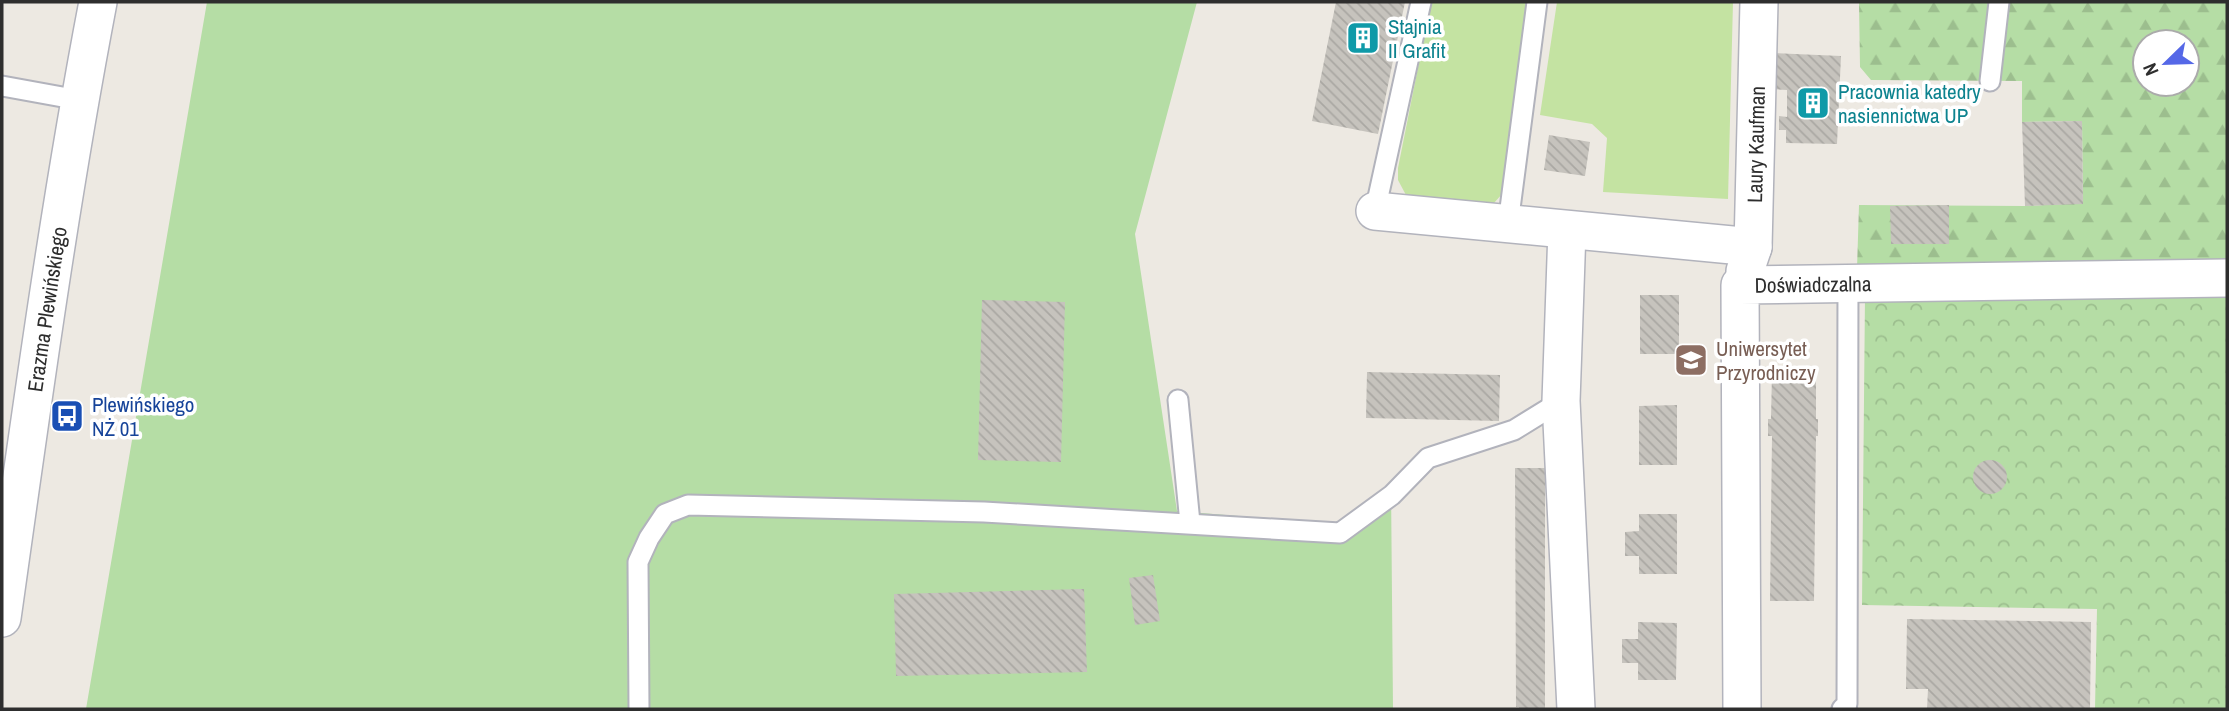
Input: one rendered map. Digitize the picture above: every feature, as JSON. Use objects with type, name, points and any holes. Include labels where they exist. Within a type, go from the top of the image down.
[{"type":"street","name":"Erazma Plewińskiego","points":[[2,618],[79,100],[98,2]]},
{"type":"street","name":"Laury Kaufman","points":[[1740,285],[1753,247],[1759,2]]},
{"type":"street","points":[[1375,211],[1753,247]]},
{"type":"street","points":[[1567,230],[1561,401],[1576,709]]},
{"type":"street","name":"Doświadczalna","points":[[1742,709],[1740,285],[2227,278]]},
{"type":"lane","points":[[1375,211],[1420,2]]},
{"type":"lane","points":[[1508,224],[1537,2]]},
{"type":"lane","points":[[1990,81],[1999,2]]},
{"type":"lane","points":[[2,86],[79,100]]},
{"type":"lane","points":[[1842,709],[1847,704],[1848,283]]},
{"type":"lane","points":[[1178,400],[1190,523]]},
{"type":"lane","points":[[639,709],[638,562],[649,538],[665,514],[688,505],[984,512],[1340,533],[1392,495],[1428,458],[1514,430],[1561,401]]},
{"type":"green space","points":[[207,2],[1197,2],[1135,234],[1177,511],[1337,524],[1391,485],[1393,709],[86,709]]},
{"type":"green space","points":[[1431,2],[1531,2],[1503,193],[1493,204],[1407,197],[1398,180],[1398,168]]},
{"type":"green space","points":[[1557,2],[1733,2],[1728,199],[1603,192],[1607,138],[1592,124],[1540,115]]},
{"type":"green space","points":[[1859,2],[2227,2],[2227,263],[1857,269],[1859,205],[2025,206],[2083,203],[2082,121],[2022,122],[2022,81],[1871,80],[1860,67]]},
{"type":"green space","points":[[2227,293],[2227,709],[2095,709],[2097,609],[1862,605],[1865,296]]},
{"type":"building","name":"Stajnia II Grafit","points":[[1336,2],[1405,2],[1378,134],[1312,121]]},
{"type":"building","name":"Pracownia katedry nasiennictwa UP","points":[[1772,53],[1841,56],[1837,144],[1786,143],[1786,130],[1779,130],[1779,116],[1787,117],[1787,90],[1770,89]]},
{"type":"building","points":[[2082,121],[2083,204],[2025,206],[2022,122]]},
{"type":"building","points":[[1549,135],[1590,142],[1585,176],[1544,170]]},
{"type":"building","points":[[1949,205],[1949,244],[1891,244],[1890,206]]},
{"type":"building","points":[[1640,295],[1679,295],[1679,354],[1640,354]]},
{"type":"building","points":[[982,300],[1065,302],[1061,462],[978,460]]},
{"type":"building","points":[[1367,372],[1500,375],[1499,421],[1366,418]]},
{"type":"building","points":[[1772,373],[1816,373],[1818,436],[1814,601],[1770,601],[1772,436],[1768,436],[1768,419],[1771,419]]},
{"type":"building","points":[[1677,405],[1677,465],[1639,465],[1639,406]]},
{"type":"building","points":[[1990,460],[2002,465],[2007,477],[2002,489],[1990,494],[1978,489],[1973,477],[1978,465]]},
{"type":"building","points":[[1515,468],[1545,468],[1545,709],[1516,707]]},
{"type":"building","points":[[1639,514],[1677,514],[1677,574],[1639,574],[1639,556],[1625,556],[1625,532],[1639,531]]},
{"type":"building","points":[[1153,575],[1160,621],[1135,625],[1129,578]]},
{"type":"building","points":[[1084,589],[1087,672],[896,676],[894,594]]},
{"type":"building","points":[[1907,619],[2091,622],[2090,709],[1927,709],[1928,689],[1906,689]]},
{"type":"building","points":[[1638,622],[1677,623],[1676,680],[1638,680],[1638,663],[1622,663],[1622,639],[1638,639]]},
{"type":"place","name":"Stajnia II Grafit","points":[[1363,38]]},
{"type":"place","name":"Pracownia katedry nasiennictwa UP","points":[[1813,103]]},
{"type":"place","name":"Uniwersytet Przyrodniczy","points":[[1691,360]]},
{"type":"place","name":"Plewińskiego NŻ 01","points":[[67,416]]}]
